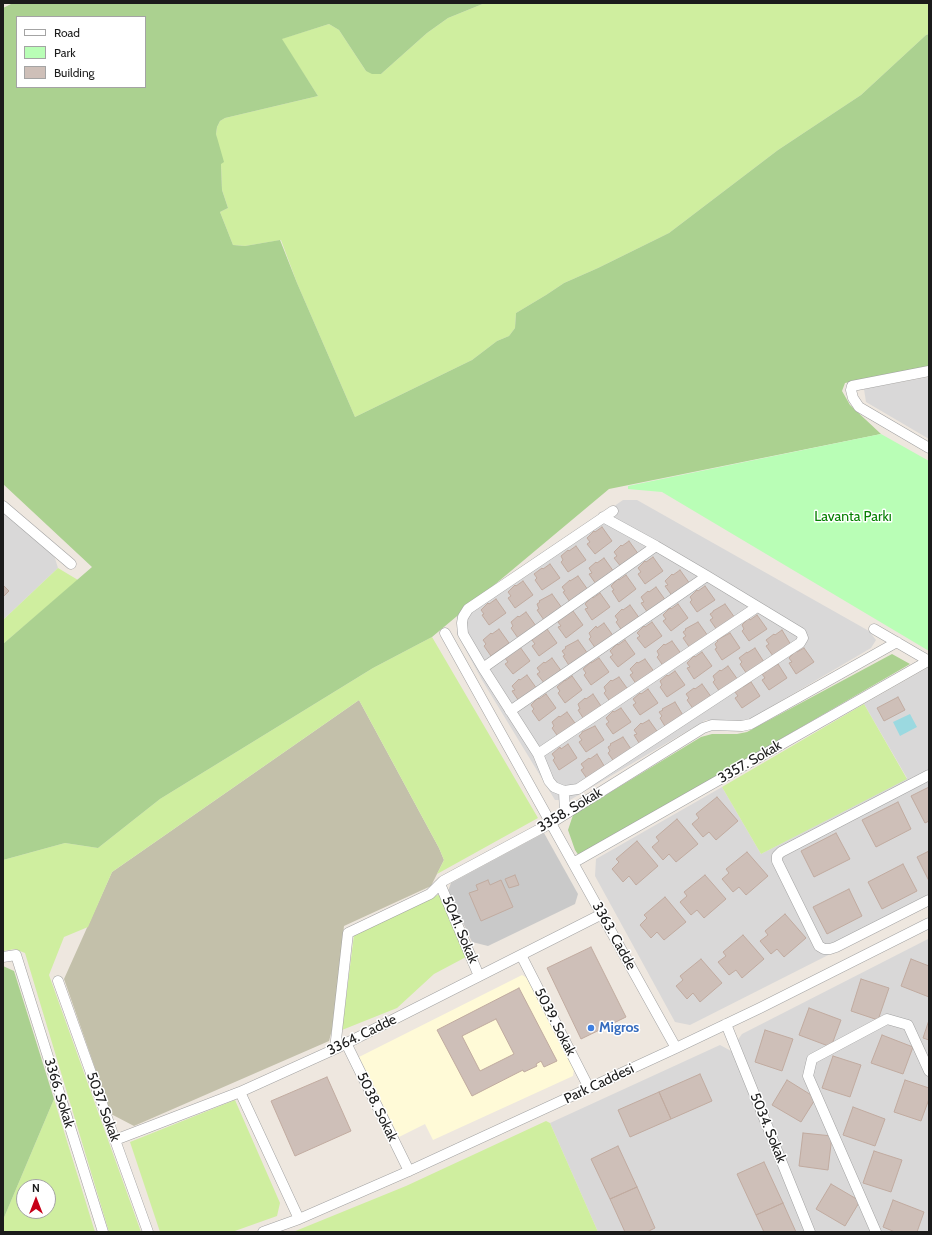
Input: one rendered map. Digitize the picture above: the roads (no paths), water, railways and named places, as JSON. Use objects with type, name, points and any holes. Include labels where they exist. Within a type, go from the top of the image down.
[{"type":"street","points":[[929,370],[852,386],[851,392],[859,407],[929,448]]},
{"type":"street","points":[[3,506],[70,564]]},
{"type":"street","points":[[603,517],[707,576],[801,633],[803,638],[800,643],[578,789],[564,791],[554,787],[549,781],[538,754],[463,634],[462,617],[468,610],[613,510]]},
{"type":"street","points":[[483,668],[656,546]]},
{"type":"street","points":[[510,711],[707,576]]},
{"type":"street","points":[[538,754],[757,607]]},
{"type":"street","points":[[874,629],[928,661]]},
{"type":"street","name":"3363. Cadde","points":[[445,633],[676,1048]]},
{"type":"street","name":"3358. Sokak","points":[[335,1049],[348,933],[430,894],[440,884],[449,878],[551,823],[707,726],[742,726],[750,724],[896,642]]},
{"type":"street","name":"3357. Sokak","points":[[573,863],[928,661]]},
{"type":"street","points":[[929,775],[781,852],[777,856],[777,861],[819,946],[824,949],[836,947],[929,900]]},
{"type":"street","points":[[564,791],[565,814]]},
{"type":"street","name":"5041. Sokak","points":[[440,884],[479,976]]},
{"type":"street","name":"3364. Cadde","points":[[115,1140],[240,1092],[335,1049],[602,914]]},
{"type":"street","name":"Park Caddesi","points":[[263,1232],[299,1219],[409,1171],[676,1048],[929,923]]},
{"type":"street","name":"3366. Sokak","points":[[3,957],[16,955],[103,1232]]},
{"type":"street","name":"5039. Sokak","points":[[521,955],[589,1088]]},
{"type":"street","name":"5037. Sokak","points":[[58,981],[148,1232]]},
{"type":"street","points":[[876,1232],[808,1076],[812,1059],[887,1019],[908,1025],[929,1072]]},
{"type":"street","name":"5034. Sokak","points":[[726,1024],[810,1232]]},
{"type":"street","name":"5038. Sokak","points":[[346,1043],[409,1171]]},
{"type":"street","points":[[240,1092],[299,1219]]},
{"type":"water","points":[[910,714],[917,727],[900,736],[893,722]]},
{"type":"place","name":"Migros","points":[[591,1028]]},
{"type":"park label","name":"Lavanta Parkı","points":[[853,517]]}]
